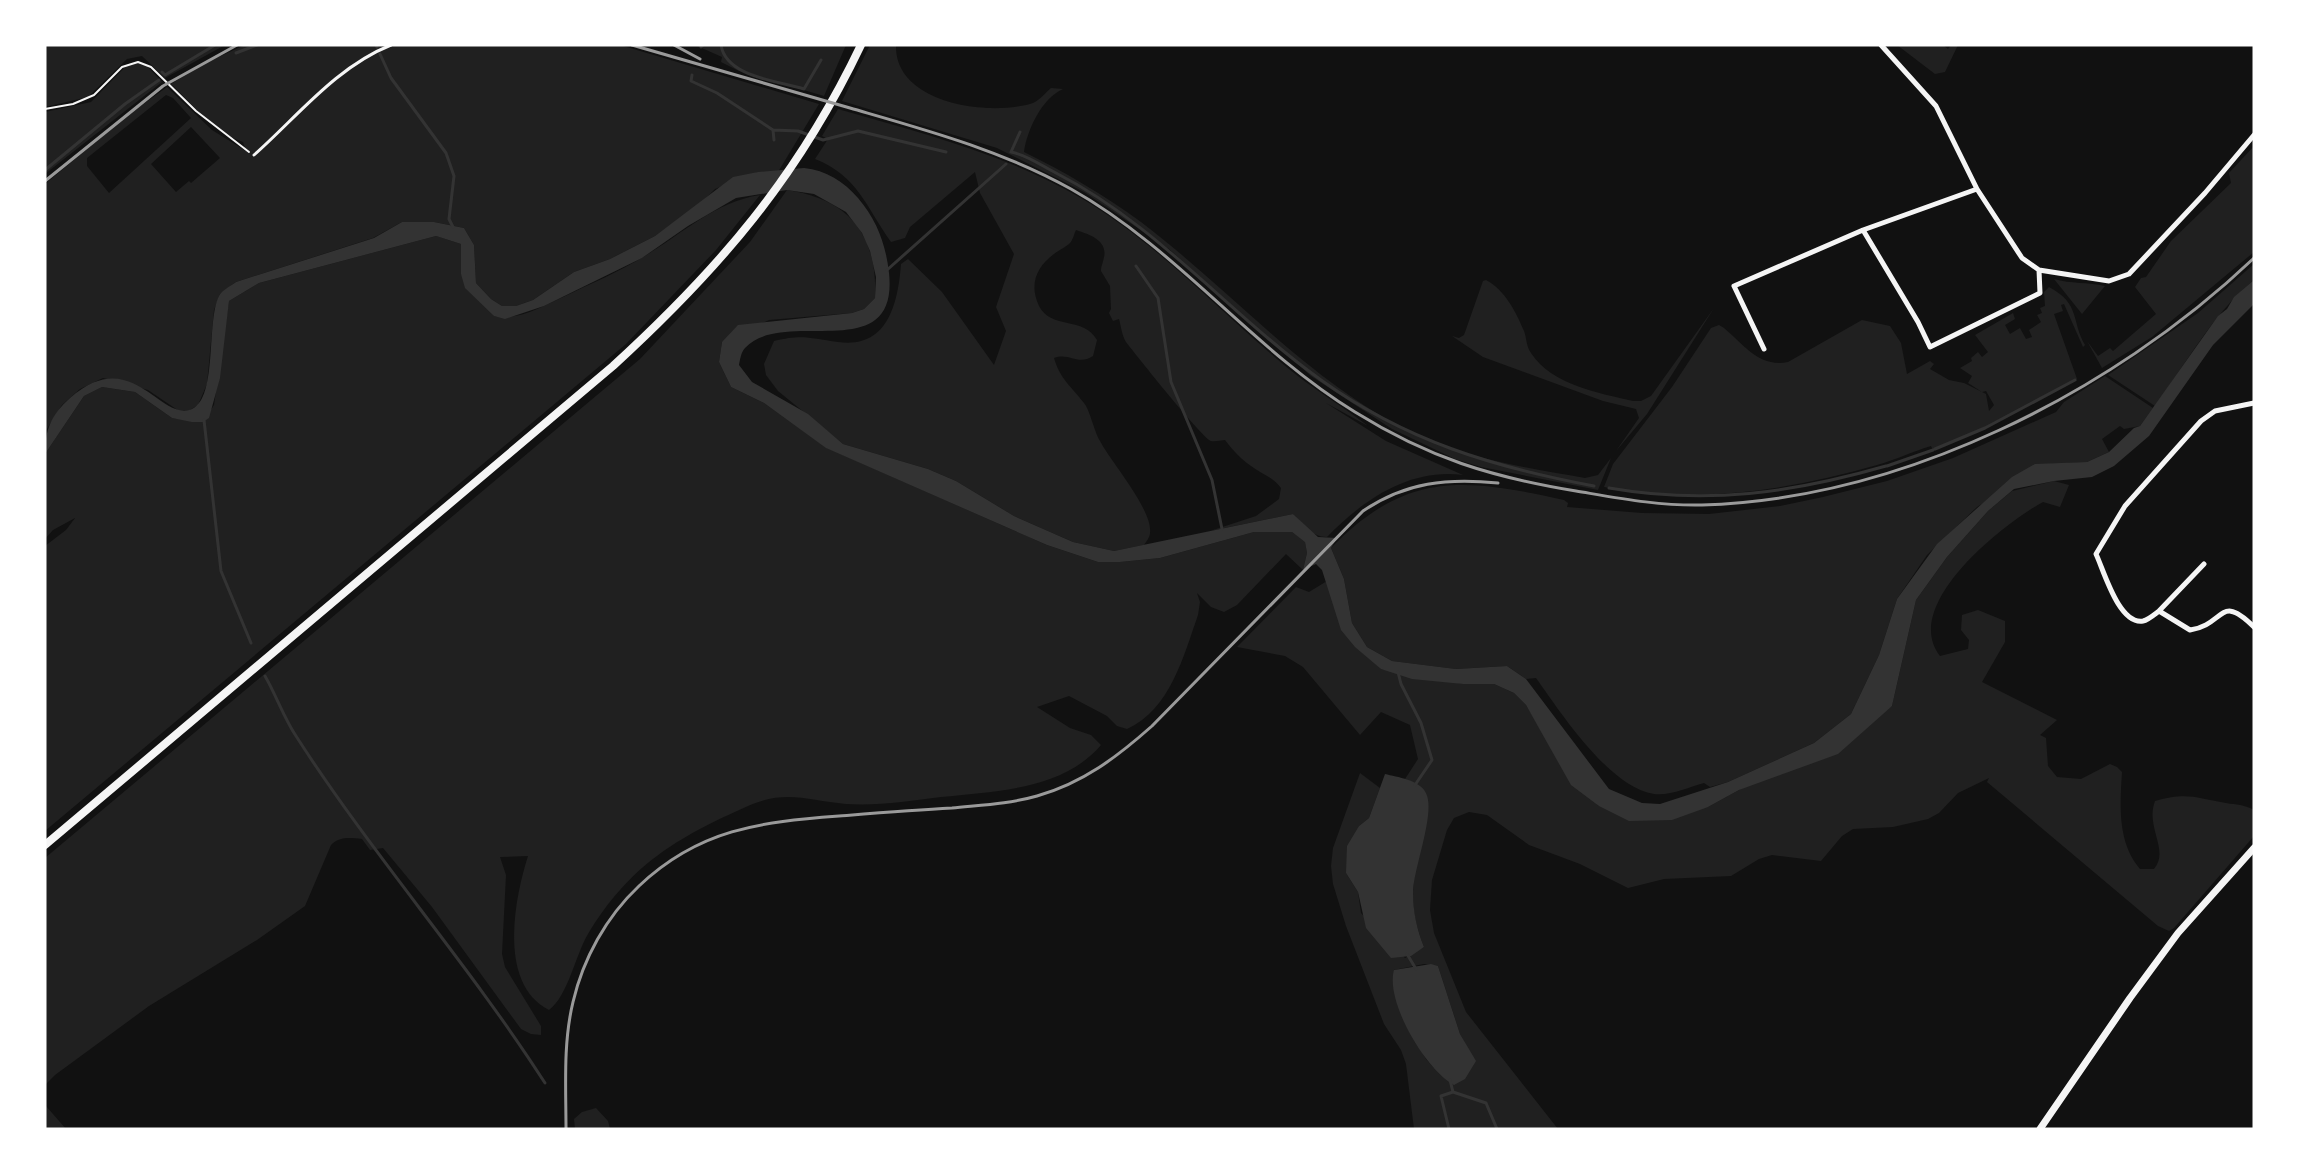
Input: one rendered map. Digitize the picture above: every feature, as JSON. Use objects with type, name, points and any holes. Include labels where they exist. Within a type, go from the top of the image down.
[{"type":"main road","points":[[45,845],[613,366],[676,308],[742,235],[802,152],[846,76],[861,45]]},
{"type":"street","points":[[1881,45],[1936,106],[1977,189],[2022,258],[2039,270],[2109,281],[2130,274],[2205,193],[2254,135]]},
{"type":"street","points":[[1764,350],[1734,286],[1863,230],[1977,189]]},
{"type":"street","points":[[1863,230],[1918,322],[1930,347],[2040,293],[2039,270]]},
{"type":"street","points":[[2204,564],[2160,611],[2144,621],[2132,619],[2122,612],[2096,554],[2125,506],[2201,421],[2215,411],[2254,402]]},
{"type":"street","points":[[2160,611],[2190,630],[2199,629],[2230,610],[2238,611],[2254,627]]},
{"type":"street","points":[[2040,1129],[2130,998],[2178,933],[2254,848]]},
{"type":"lane","points":[[254,155],[338,76],[371,54],[391,45]]},
{"type":"path","points":[[45,109],[73,104],[94,95],[122,67],[132,63],[151,66],[217,129],[254,155]]},
{"type":"shaded area","points":[[45,45],[225,45],[165,78],[142,56],[127,59],[88,97],[45,107]]},
{"type":"shaded area","points":[[245,45],[620,45],[819,104],[778,172],[758,172],[715,189],[702,202],[655,236],[610,259],[574,272],[533,300],[516,306],[502,306],[491,299],[476,283],[474,245],[464,228],[434,222],[402,222],[373,238],[236,282],[220,294],[214,310],[207,384],[198,405],[190,410],[179,411],[148,390],[103,378],[80,389],[62,405],[45,432],[45,184],[128,115],[167,87],[212,130],[246,151],[243,142],[213,125],[171,84],[205,63]],"holes":[[[166,95],[173,98],[191,118],[109,193],[87,166],[87,158]],[[191,127],[220,158],[191,183],[189,181],[176,192],[151,164]]]},
{"type":"shaded area","points":[[695,45],[846,45],[824,96],[739,71],[721,62],[722,57]]},
{"type":"shaded area","points":[[870,45],[896,45],[900,65],[911,81],[927,93],[948,101],[970,106],[1015,107],[1036,102],[1051,88],[1063,89],[1055,93],[1042,107],[1028,134],[1024,152],[1084,184],[1141,222],[1305,362],[1375,412],[1413,433],[1454,450],[1520,466],[1585,478],[1598,475],[1611,458],[1598,490],[1481,467],[1455,459],[1392,429],[1311,376],[1169,249],[1084,192],[997,148],[842,101]]},
{"type":"shaded area","points":[[1897,45],[1943,45],[1948,49],[1951,45],[1958,45],[1945,72],[1935,74]]},
{"type":"shaded area","points":[[137,63],[147,66],[162,82],[45,174],[45,112],[91,102],[126,66]]},
{"type":"shaded area","points":[[838,109],[932,136],[993,157],[1081,198],[1135,235],[1186,277],[1284,365],[1368,426],[1326,403],[1386,441],[1463,475],[1443,474],[1424,477],[1388,490],[1356,511],[1327,537],[1316,535],[1293,514],[1210,531],[1256,516],[1279,499],[1281,488],[1272,479],[1242,459],[1225,440],[1211,441],[1205,436],[1132,350],[1125,340],[1119,319],[1113,321],[1109,313],[1111,309],[1110,286],[1101,271],[1104,257],[1103,246],[1096,239],[1076,230],[1070,243],[1048,259],[1039,271],[1035,284],[1036,298],[1044,313],[1051,318],[1084,328],[1097,340],[1093,356],[1088,359],[1054,358],[1063,377],[1086,406],[1105,450],[1145,512],[1150,533],[1144,545],[1114,551],[1073,542],[1014,516],[956,481],[928,469],[843,444],[778,391],[766,375],[764,364],[774,341],[799,337],[855,342],[869,338],[879,331],[893,308],[901,264],[908,259],[942,292],[994,365],[1006,331],[996,307],[1014,254],[980,193],[975,172],[910,227],[905,238],[891,242],[860,194],[842,174],[815,159],[828,139],[822,136]]},
{"type":"shaded area","points":[[2254,146],[2254,252],[2152,337],[2102,368],[2087,341],[2098,356],[2110,348],[2113,351],[2156,314],[2135,287],[2141,278],[2146,277],[2171,241],[2231,183],[2229,173]]},
{"type":"shaded area","points":[[804,168],[820,171],[841,182],[858,198],[870,215],[880,233],[888,263],[887,302],[876,319],[858,328],[785,332],[763,337],[745,348],[740,358],[739,365],[752,382],[808,414],[843,444],[928,469],[956,481],[1014,516],[1073,542],[1114,551],[1293,514],[1318,537],[1337,538],[1331,548],[1344,579],[1352,623],[1367,647],[1392,661],[1456,669],[1507,666],[1526,679],[1609,789],[1642,803],[1660,804],[1728,782],[1814,743],[1851,714],[1879,655],[1897,599],[1937,544],[2012,477],[2035,464],[2087,462],[2109,452],[2134,428],[2140,426],[2218,316],[2227,309],[2234,297],[2254,280],[2254,304],[2213,345],[2149,436],[2114,466],[2092,477],[2054,481],[2014,489],[1988,511],[1947,557],[1916,600],[1892,706],[1838,754],[1739,790],[1708,807],[1672,820],[1629,821],[1599,806],[1571,785],[1526,705],[1514,693],[1494,684],[1463,684],[1412,679],[1381,669],[1355,647],[1341,630],[1322,570],[1316,564],[1303,570],[1307,553],[1305,542],[1292,532],[1254,532],[1160,558],[1098,562],[1047,545],[826,448],[764,403],[731,387],[719,362],[722,342],[738,325],[852,313],[864,309],[875,298],[876,277],[870,251],[862,233],[846,212],[814,194],[787,190],[736,198],[688,226],[642,258],[544,306],[505,319],[494,316],[465,288],[461,274],[461,244],[436,236],[259,283],[229,301],[220,378],[209,418],[203,422],[192,422],[172,418],[135,392],[102,387],[84,396],[45,454],[50,423],[70,398],[92,383],[111,378],[127,381],[180,410],[192,409],[200,402],[209,375],[215,308],[220,294],[236,282],[374,238],[402,222],[434,222],[464,228],[474,245],[476,283],[491,299],[502,306],[516,306],[533,300],[574,272],[610,259],[655,236],[733,177],[758,172]]},
{"type":"shaded area","points":[[787,190],[827,202],[843,212],[855,224],[865,239],[871,256],[875,276],[875,298],[864,309],[852,313],[769,320],[722,342],[719,362],[731,387],[764,403],[827,448],[1047,545],[1098,562],[1160,558],[1254,532],[1292,532],[1305,541],[1307,553],[1303,570],[1286,554],[1237,605],[1224,612],[1211,607],[1197,593],[1200,602],[1198,615],[1173,680],[1154,709],[1127,729],[1117,726],[1107,716],[1069,696],[1037,707],[1070,728],[1091,735],[1101,745],[1085,760],[1048,780],[1006,790],[894,803],[846,804],[786,797],[774,798],[748,806],[677,842],[638,872],[604,910],[583,943],[561,995],[549,1010],[533,998],[522,981],[516,961],[515,917],[528,856],[500,857],[506,875],[502,954],[505,967],[541,1026],[541,1035],[531,1034],[521,1029],[432,907],[383,848],[370,850],[362,839],[345,838],[331,845],[305,906],[257,940],[149,1006],[55,1075],[45,1085],[45,858],[640,359],[750,242]]},
{"type":"shaded area","points":[[760,195],[716,250],[626,344],[45,831],[45,546],[66,530],[75,518],[53,530],[45,539],[45,454],[84,396],[102,387],[135,392],[172,418],[203,422],[214,405],[229,301],[259,283],[436,236],[461,244],[461,274],[494,316],[512,317],[538,309],[615,273],[728,204]]},
{"type":"shaded area","points":[[2254,264],[2254,280],[2239,293],[2213,323],[2155,406],[2108,375],[2198,313]]},
{"type":"shaded area","points":[[2054,279],[2067,282],[2105,286],[2082,314]]},
{"type":"shaded area","points":[[1486,280],[1493,284],[1509,302],[1524,331],[1529,350],[1540,364],[1551,373],[1577,386],[1633,401],[1641,401],[1651,396],[1714,308],[1647,414],[1616,451],[1639,418],[1636,409],[1603,401],[1483,357],[1452,336],[1459,338],[1464,335],[1483,281]]},
{"type":"shaded area","points":[[2049,287],[2059,293],[2074,313],[2085,345],[2083,347],[2064,304],[2061,305],[2063,311],[2054,314],[2077,379],[1985,428],[1933,450],[1931,446],[1885,463],[1776,488],[1708,494],[1673,494],[1604,487],[1613,464],[1672,387],[1711,328],[1719,325],[1753,354],[1769,362],[1778,363],[1788,362],[1862,320],[1890,326],[1901,343],[1907,374],[1930,361],[1934,364],[1930,369],[1949,380],[1964,383],[1982,392],[1968,383],[1972,376],[1960,368],[1972,361],[1971,358],[1978,352],[1982,357],[1988,352],[1975,335],[2013,313],[2015,319],[2005,325],[2010,334],[2020,328],[2026,339],[2032,337],[2029,330],[2041,322],[2037,315],[2042,313],[2040,308],[2045,306],[2044,292]],"holes":[[[1986,391],[1994,405],[1989,411],[1986,394],[1982,392]]]},
{"type":"shaded area","points":[[2105,376],[2153,408],[2140,426],[2124,429],[2120,426],[2102,439],[2109,452],[2087,462],[2048,464],[1977,507],[1927,555],[1897,599],[1879,655],[1851,714],[1814,743],[1728,782],[1710,787],[1704,783],[1673,792],[1654,794],[1637,788],[1620,778],[1603,763],[1572,728],[1536,678],[1526,679],[1507,666],[1456,669],[1392,661],[1367,647],[1352,623],[1344,579],[1331,548],[1385,504],[1412,493],[1439,486],[1496,487],[1564,500],[1568,503],[1567,507],[1642,513],[1709,514],[1780,506],[1823,497],[1887,481],[1953,458],[2056,412],[2064,402]]},
{"type":"shaded area","points":[[2054,481],[2069,485],[2060,507],[2043,502],[2005,528],[1962,568],[1945,590],[1934,613],[1931,636],[1940,656],[1968,649],[1969,640],[1961,630],[1962,615],[1978,610],[2005,621],[2005,642],[1982,682],[2057,720],[2040,735],[2046,738],[2048,766],[2057,777],[2081,779],[2110,764],[2122,772],[2121,810],[2124,835],[2127,847],[2140,869],[2154,869],[2160,854],[2153,820],[2155,801],[2191,797],[2254,810],[2254,836],[2174,928],[2169,931],[2158,926],[1987,782],[1989,778],[1958,793],[1939,813],[1928,819],[1893,827],[1853,829],[1842,836],[1821,861],[1772,855],[1759,859],[1731,876],[1664,879],[1628,888],[1580,864],[1529,845],[1487,815],[1469,812],[1454,818],[1447,830],[1432,880],[1430,910],[1434,933],[1466,1012],[1558,1129],[1414,1129],[1406,1064],[1401,1050],[1384,1024],[1346,926],[1333,884],[1331,866],[1333,848],[1360,773],[1380,788],[1369,818],[1359,826],[1346,873],[1358,892],[1361,913],[1405,958],[1424,947],[1413,905],[1413,891],[1427,805],[1426,793],[1405,779],[1418,759],[1410,725],[1381,712],[1360,735],[1303,667],[1285,656],[1237,647],[1296,587],[1309,592],[1327,581],[1331,594],[1381,669],[1463,684],[1494,684],[1514,693],[1526,705],[1552,748],[1599,806],[1708,807],[1892,706],[1916,600],[1947,557],[1988,511],[2012,491]],"holes":[[[1424,964],[1438,966],[1460,1034],[1475,1062],[1434,1068],[1426,1059],[1408,1027],[1394,970]]]},
{"type":"shaded area","points":[[1385,774],[1419,785],[1426,793],[1428,802],[1426,827],[1413,893],[1416,920],[1424,947],[1411,956],[1391,958],[1366,928],[1358,892],[1346,873],[1347,846],[1359,826],[1369,818]]},
{"type":"shaded area","points":[[1431,964],[1438,966],[1460,1034],[1476,1061],[1465,1079],[1454,1085],[1432,1065],[1410,1034],[1396,999],[1393,984],[1394,970]]},
{"type":"shaded area","points":[[45,1104],[46,1106],[66,1129],[45,1129]]},
{"type":"shaded area","points":[[596,1108],[608,1121],[610,1129],[575,1129],[574,1119],[582,1112]]},
{"type":"waterway","points":[[162,72],[165,75],[215,45]]},
{"type":"waterway","points":[[236,53],[257,45]]},
{"type":"waterway","points":[[721,45],[725,56],[743,71],[804,89],[821,60]]},
{"type":"waterway","points":[[380,54],[391,78],[446,153],[454,176],[449,219],[453,227]]},
{"type":"waterway","points":[[692,75],[691,81],[717,93],[773,130],[774,140]]},
{"type":"waterway","points":[[45,170],[125,104],[159,80]]},
{"type":"waterway","points":[[773,130],[798,131],[823,140],[858,131],[946,152]]},
{"type":"waterway","points":[[1011,152],[1020,132]]},
{"type":"waterway","points":[[1011,152],[1029,158],[1056,173],[1093,194],[1128,218],[1288,355],[1321,380],[1385,420],[1452,449],[1486,460],[1594,486]]},
{"type":"waterway","points":[[887,270],[1006,164]]},
{"type":"waterway","points":[[1136,266],[1158,298],[1171,382],[1212,480],[1222,529]]},
{"type":"waterway","points":[[1935,449],[1985,428],[2075,380]]},
{"type":"waterway","points":[[204,420],[221,571],[251,643]]},
{"type":"waterway","points":[[1887,466],[1933,450]]},
{"type":"waterway","points":[[1609,488],[1680,496],[1715,496],[1783,489],[1886,466]]},
{"type":"waterway","points":[[1398,672],[1401,684],[1421,723],[1432,760],[1415,785]]},
{"type":"waterway","points":[[265,676],[292,729],[326,780],[484,995],[545,1083]]},
{"type":"waterway","points":[[1407,954],[1416,969]]},
{"type":"waterway","points":[[1449,1129],[1441,1096],[1453,1092],[1450,1080]]},
{"type":"waterway","points":[[1453,1092],[1486,1103],[1497,1129]]},
{"type":"railway","points":[[45,181],[163,86],[237,45]]},
{"type":"railway","points":[[632,45],[935,133],[990,152],[1045,175],[1110,213],[1146,240],[1282,359],[1318,387],[1382,428],[1435,454],[1488,472],[1545,485],[1639,501],[1702,505],[1777,498],[1852,483],[1926,460],[1999,430],[2069,394],[2135,353],[2197,307],[2254,258]]},
{"type":"railway","points":[[674,45],[700,59]]},
{"type":"railway","points":[[566,1129],[568,1033],[577,986],[606,925],[627,898],[662,867],[708,840],[757,826],[810,818],[1005,803],[1054,791],[1099,768],[1152,726],[1363,511],[1395,494],[1428,484],[1461,481],[1498,483]]}]
